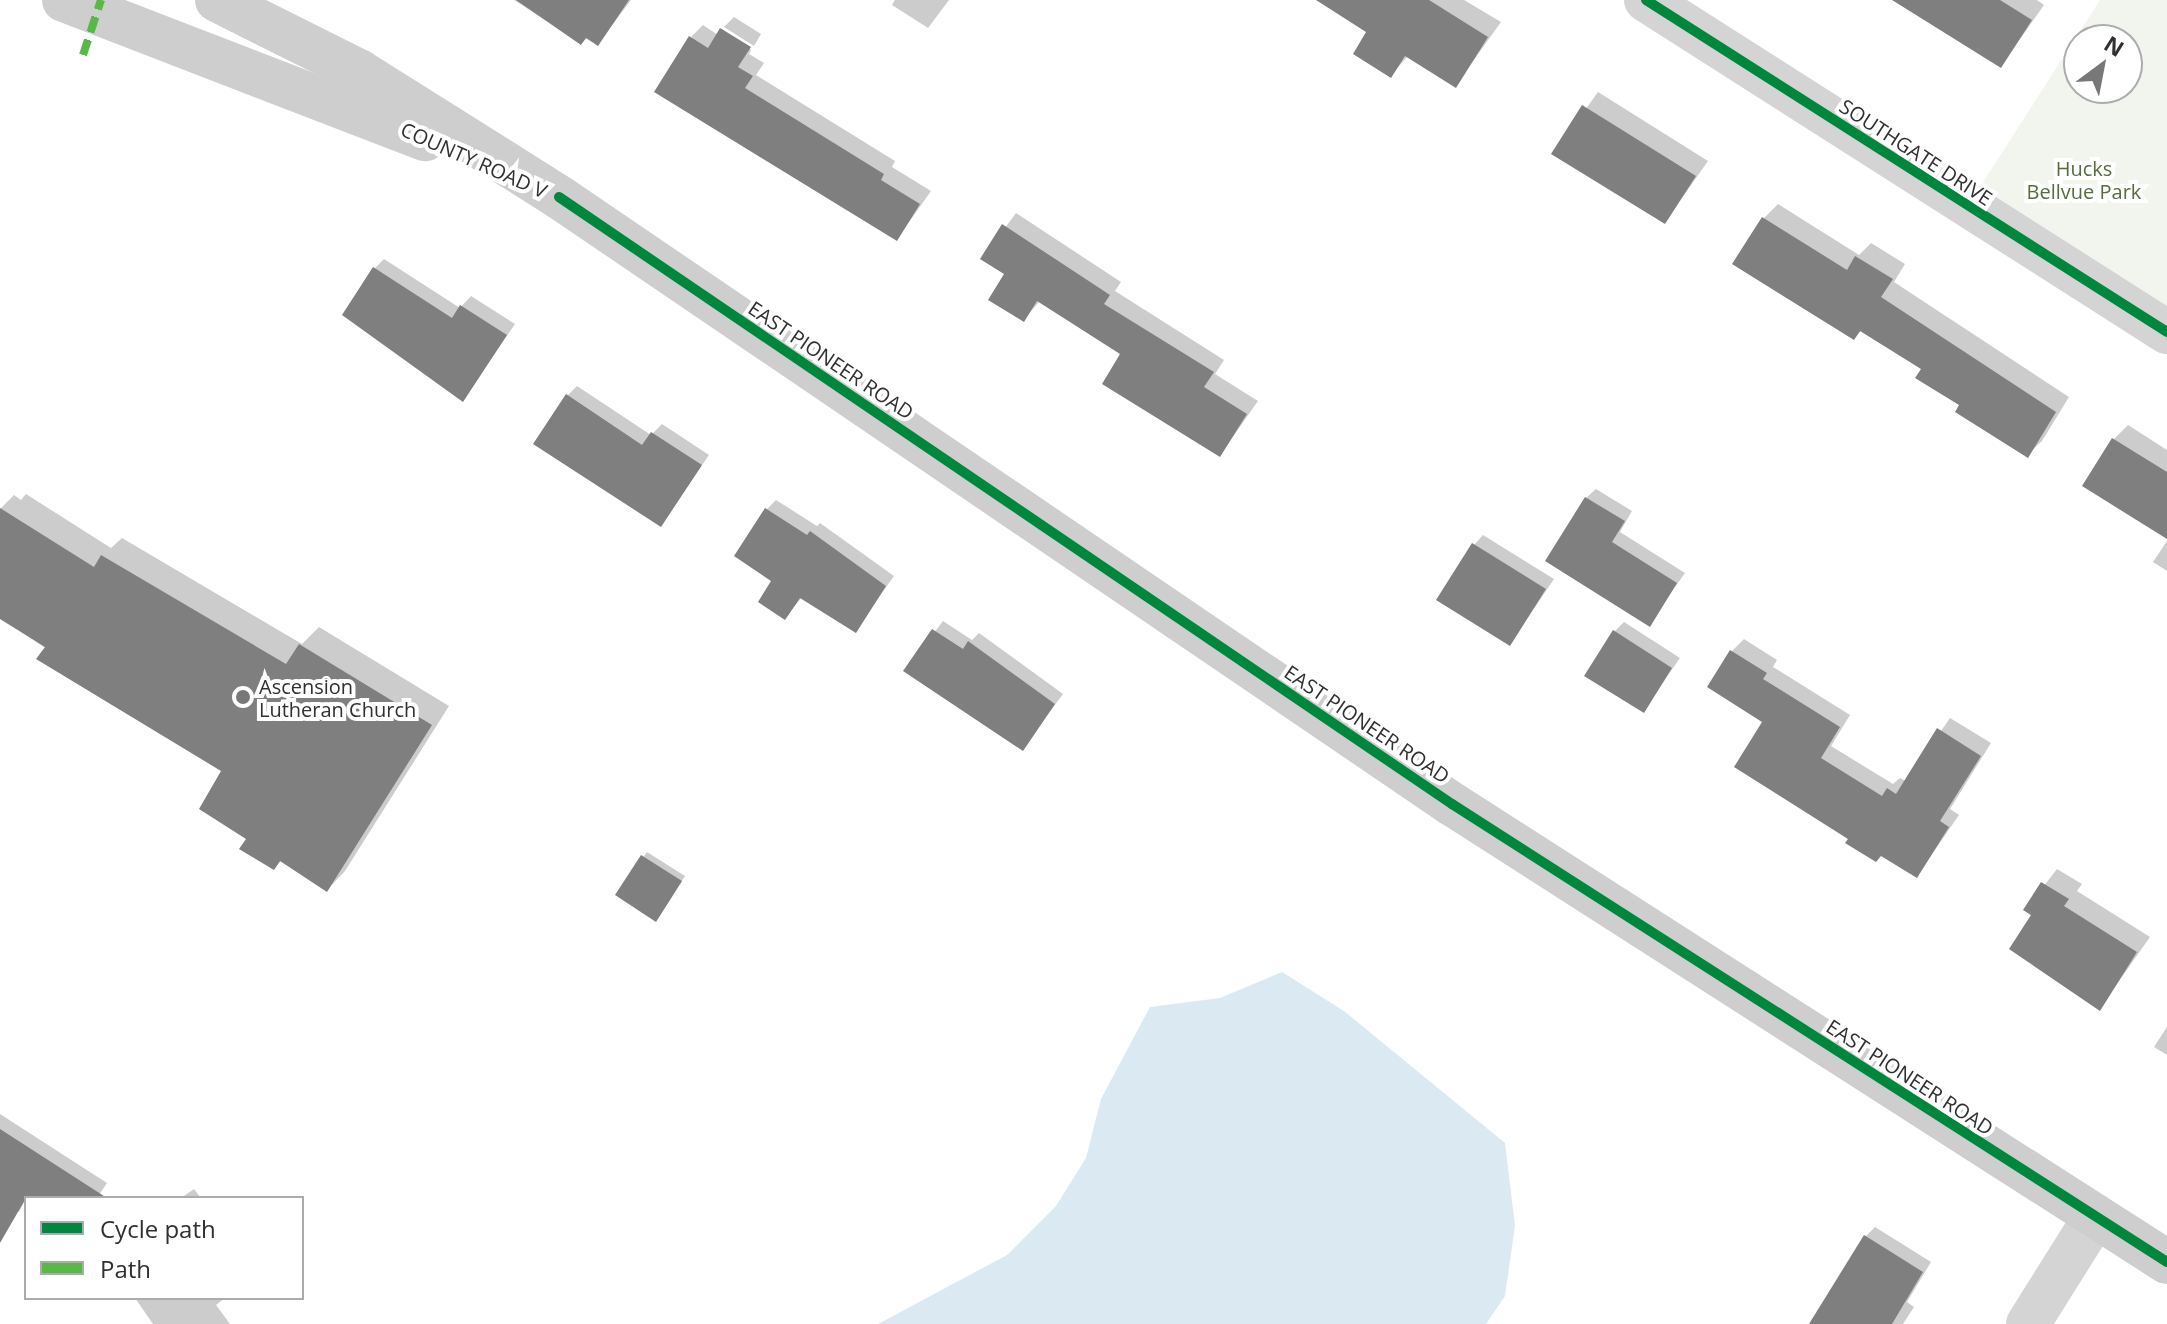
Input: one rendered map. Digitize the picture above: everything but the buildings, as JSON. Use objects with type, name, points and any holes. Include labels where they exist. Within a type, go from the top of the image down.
[{"type":"main road","name":"COUNTY ROAD V","points":[[64,0],[347,105],[559,197]]},
{"type":"main road","name":"COUNTY ROAD V","points":[[217,0],[359,71],[559,197]]},
{"type":"main road","name":"EAST PIONEER ROAD","points":[[559,197],[1452,804],[2167,1262]]},
{"type":"street","name":"SOUTHGATE DRIVE","points":[[1646,0],[2167,332]]},
{"type":"street","points":[[2028,1324],[2095,1217]]},
{"type":"green space","name":"Hucks Bellvue Park","points":[[2100,0],[2167,0],[2167,332],[1967,207],[2063,58],[2063,104],[2143,104],[2143,24],[2085,24]]},
{"type":"shaded area","points":[[1282,972],[1344,1011],[1505,1143],[1515,1226],[1505,1296],[1486,1324],[878,1324],[1007,1255],[1056,1206],[1086,1158],[1101,1099],[1150,1007],[1220,998]]},
{"type":"marked path","points":[[83,55],[101,0]]},
{"type":"cycle path","points":[[1646,0],[2167,332]]},
{"type":"cycle path","points":[[559,197],[1452,804],[2167,1262]]},
{"type":"place","name":"Ascension Lutheran Church","points":[[243,697]]}]
